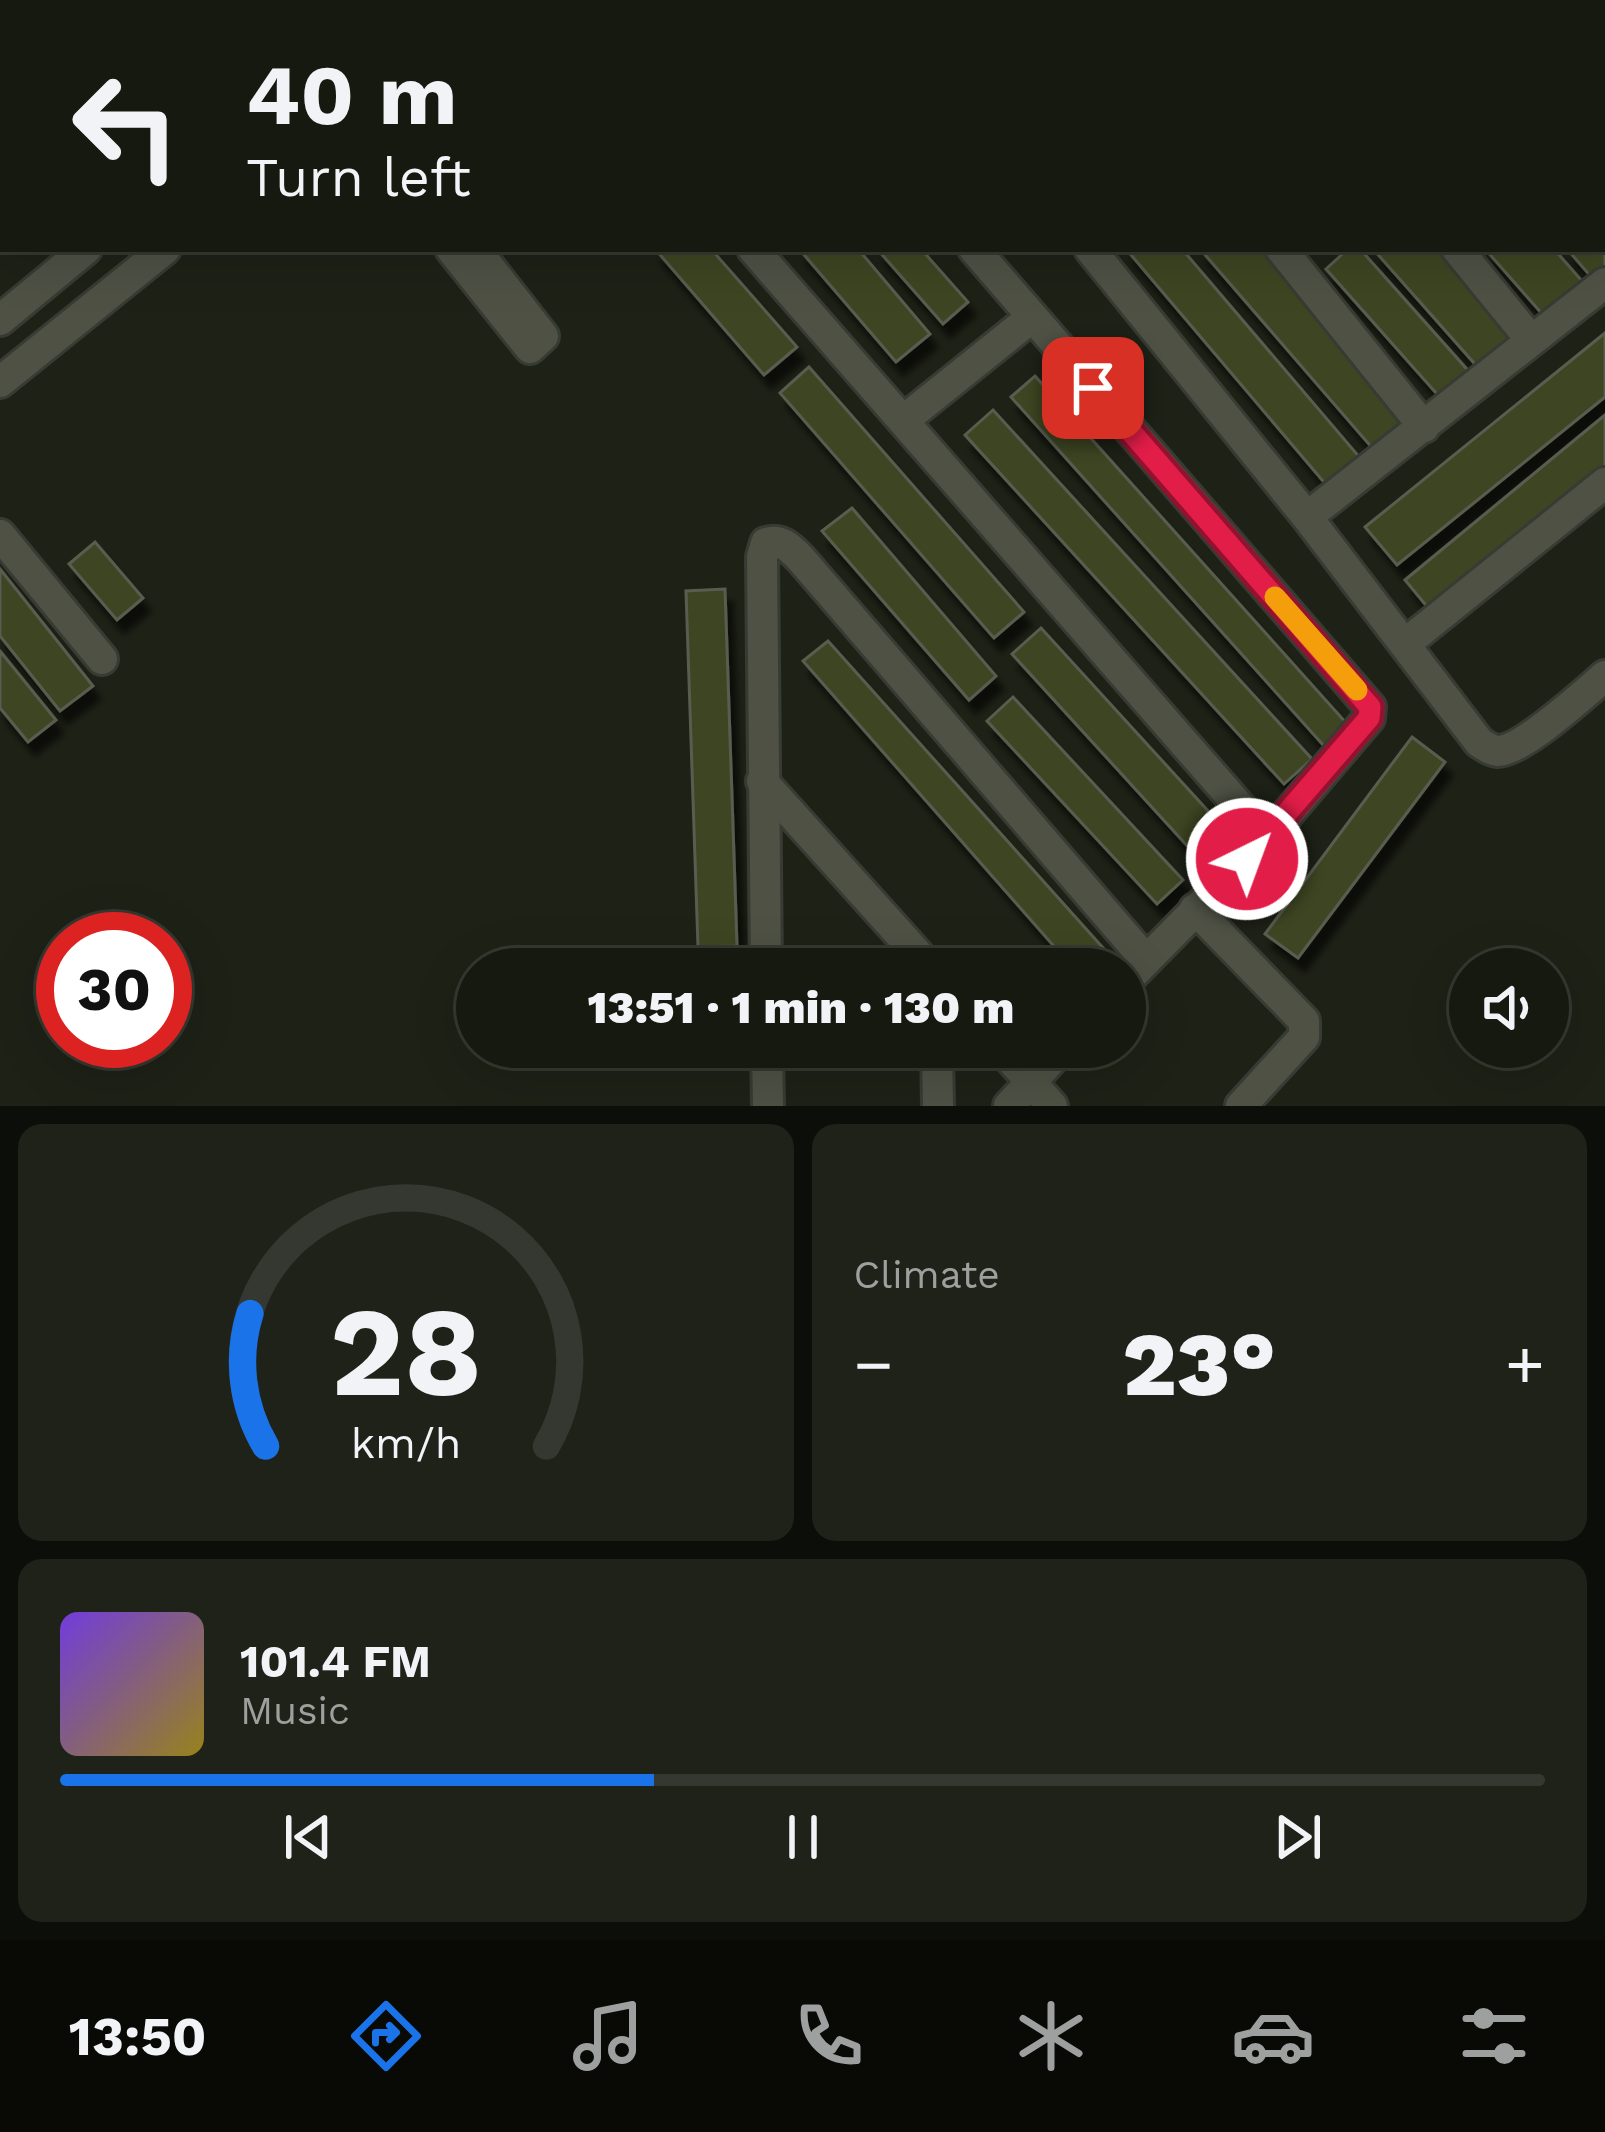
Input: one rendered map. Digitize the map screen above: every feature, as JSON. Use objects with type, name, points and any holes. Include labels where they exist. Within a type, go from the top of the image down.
[{"type":"street","points":[[0,320],[82,252]]},
{"type":"street","points":[[0,382],[161,252]]},
{"type":"street","points":[[454,252],[530,348],[543,336],[478,252]]},
{"type":"street","points":[[756,252],[1267,838]]},
{"type":"street","points":[[976,252],[1368,703],[1369,718],[1267,838],[1146,960]]},
{"type":"street","points":[[1092,252],[1307,518],[1479,742],[1503,751],[1535,733],[1605,676]]},
{"type":"street","points":[[1283,252],[1424,427]]},
{"type":"street","points":[[1458,252],[1531,340]]},
{"type":"street","points":[[1307,518],[1605,283]]},
{"type":"street","points":[[904,420],[1031,318]]},
{"type":"street","points":[[1405,644],[1605,483]]},
{"type":"street","points":[[0,535],[102,659]]},
{"type":"street","points":[[766,948],[762,557],[766,543],[773,541],[801,559],[1116,948]]},
{"type":"street","points":[[762,781],[912,948]]},
{"type":"street","points":[[1195,909],[1304,1021],[1304,1037],[1241,1106]]},
{"type":"street","points":[[767,1068],[768,1106]]},
{"type":"street","points":[[937,1068],[938,1106]]},
{"type":"street","points":[[1019,1068],[1052,1106]]},
{"type":"street","points":[[1009,1106],[1044,1068]]},
{"type":"building","points":[[658,252],[714,252],[797,347],[764,375]]},
{"type":"building","points":[[802,252],[861,252],[930,334],[896,362]]},
{"type":"building","points":[[880,252],[924,252],[968,302],[943,324]]},
{"type":"building","points":[[1129,252],[1185,252],[1361,459],[1328,487]]},
{"type":"building","points":[[1203,252],[1267,252],[1417,425],[1380,457]]},
{"type":"building","points":[[1345,252],[1363,252],[1473,376],[1444,402],[1326,269]]},
{"type":"building","points":[[1376,252],[1441,252],[1518,339],[1482,372]]},
{"type":"building","points":[[1488,252],[1557,252],[1582,281],[1543,315]]},
{"type":"building","points":[[1570,252],[1605,252],[1605,269],[1593,279]]},
{"type":"building","points":[[1605,333],[1605,397],[1397,565],[1365,527]]},
{"type":"building","points":[[809,367],[1024,612],[994,638],[780,393]]},
{"type":"building","points":[[1035,376],[1348,725],[1324,746],[1011,397]]},
{"type":"building","points":[[993,410],[1312,759],[1284,784],[965,435]]},
{"type":"building","points":[[1605,415],[1605,475],[1434,615],[1405,580]]},
{"type":"building","points":[[852,508],[996,676],[969,700],[822,531]]},
{"type":"building","points":[[95,542],[143,598],[117,620],[69,564]]},
{"type":"building","points":[[0,569],[93,686],[60,711],[0,636]]},
{"type":"building","points":[[725,589],[737,946],[698,947],[686,591]]},
{"type":"building","points":[[1041,628],[1230,835],[1201,861],[1012,654]]},
{"type":"building","points":[[828,641],[1103,948],[1056,948],[803,661]]},
{"type":"building","points":[[0,651],[56,720],[28,742],[0,708]]},
{"type":"building","points":[[1013,697],[1183,880],[1157,904],[987,721]]},
{"type":"building","points":[[1412,737],[1445,762],[1298,958],[1265,934]]},
{"type":"slow traffic","points":[[1275,597],[1357,690]]},
{"type":"route","points":[[1093,388],[1370,707],[1369,718],[1247,859]]}]
